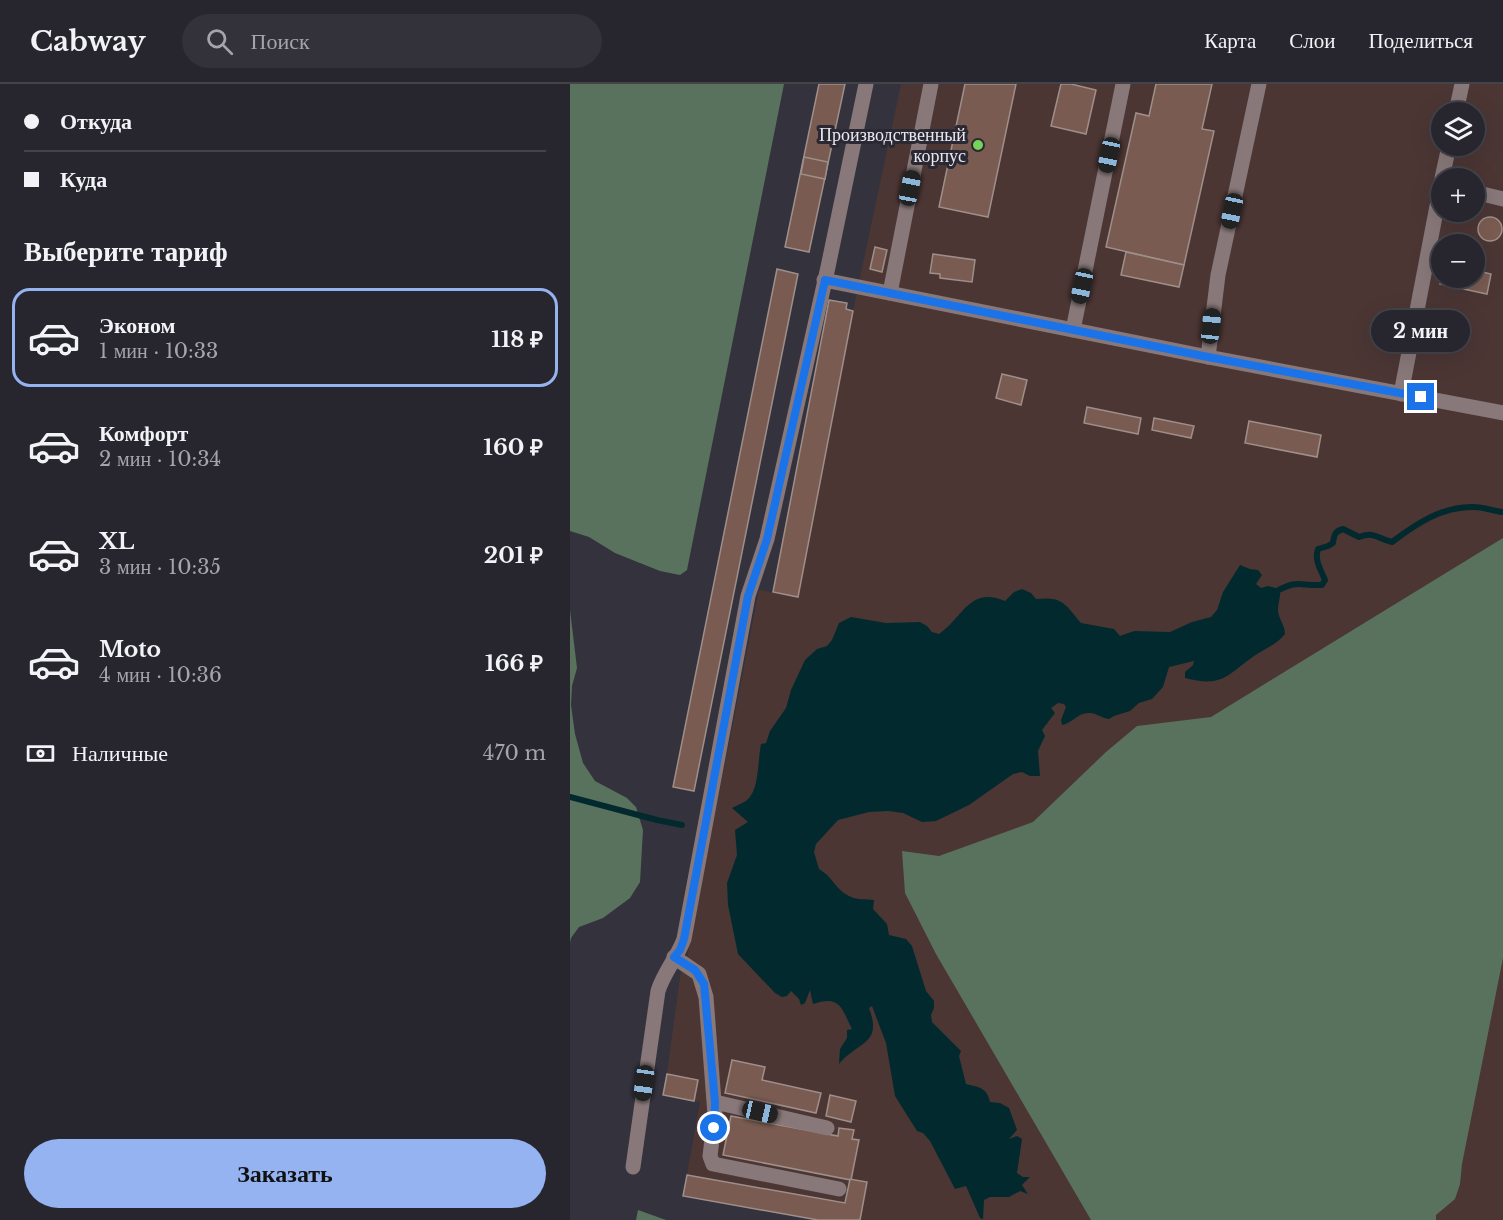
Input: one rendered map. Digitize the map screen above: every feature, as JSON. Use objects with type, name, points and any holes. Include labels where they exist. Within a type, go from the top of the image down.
[{"type":"lane","points":[[633,1167],[657,992],[663,975],[680,950],[684,939],[748,596],[767,539],[866,84]]},
{"type":"lane","points":[[890,293],[932,84]]},
{"type":"lane","points":[[1073,330],[1123,84]]},
{"type":"lane","points":[[1208,357],[1218,275],[1259,84]]},
{"type":"lane","points":[[1458,102],[1462,84]]},
{"type":"lane","points":[[1485,195],[1503,199]]},
{"type":"lane","points":[[1401,394],[1433,222]]},
{"type":"lane","points":[[825,280],[1208,357],[1503,413]]},
{"type":"lane","points":[[674,957],[695,970],[704,984],[715,1102],[710,1156],[713,1164],[839,1189]]},
{"type":"lane","points":[[715,1102],[827,1128]]},
{"type":"shaded area","points":[[570,84],[784,84],[687,570],[680,575],[660,571],[615,553],[589,537],[570,531]]},
{"type":"shaded area","points":[[901,84],[1503,84],[1503,1220],[818,1220],[683,1196],[700,1102],[664,1095],[681,970],[686,963],[759,590],[798,597],[853,311]]},
{"type":"shaded area","points":[[1503,538],[1503,958],[1460,1184],[1455,1199],[1436,1215],[1436,1220],[1091,1220],[936,954],[905,893],[902,851],[939,856],[1033,822],[1106,752],[1137,726],[1211,717]]},
{"type":"shaded area","points":[[1240,565],[1258,570],[1262,575],[1256,584],[1261,588],[1268,586],[1280,589],[1278,613],[1285,634],[1224,678],[1198,681],[1185,678],[1185,672],[1194,661],[1169,667],[1163,687],[1152,699],[1139,703],[1130,711],[1109,719],[1086,713],[1062,725],[1061,720],[1066,707],[1058,703],[1051,708],[1055,713],[1042,730],[1045,736],[1038,751],[1040,776],[1030,776],[1022,772],[1013,774],[969,805],[936,821],[922,822],[903,813],[888,811],[869,812],[838,820],[816,844],[814,852],[819,869],[849,896],[874,900],[873,909],[887,924],[889,935],[906,939],[912,946],[926,991],[934,1001],[932,1022],[961,1051],[959,1056],[966,1084],[978,1087],[987,1093],[990,1102],[1000,1103],[1009,1108],[1017,1130],[1009,1139],[1017,1136],[1022,1139],[1017,1173],[1023,1177],[1030,1177],[1022,1185],[1028,1194],[1020,1191],[1009,1197],[990,1197],[984,1200],[983,1219],[980,1218],[966,1186],[955,1189],[930,1141],[923,1133],[917,1131],[895,1096],[886,1043],[872,1006],[869,1008],[873,1020],[871,1036],[839,1064],[840,1049],[847,1038],[847,1030],[852,1029],[843,1010],[830,1001],[813,1004],[810,990],[805,1003],[801,1005],[799,999],[791,991],[787,996],[782,997],[775,993],[738,954],[728,905],[727,883],[737,855],[735,830],[748,822],[732,808],[749,798],[755,787],[761,744],[766,743],[770,731],[786,708],[791,690],[805,660],[817,649],[827,646],[839,623],[851,617],[886,623],[920,622],[932,632],[939,634],[975,601],[993,597],[1005,601],[1014,592],[1022,589],[1031,593],[1036,599],[1058,600],[1067,606],[1081,623],[1114,629],[1120,636],[1134,631],[1170,632],[1192,622],[1211,617],[1217,610],[1223,592]]},
{"type":"shaded area","points":[[570,610],[577,668],[572,686],[571,705],[575,734],[583,763],[595,781],[627,798],[636,807],[643,830],[640,882],[630,898],[603,918],[579,927],[570,943]]},
{"type":"shaded area","points":[[638,1210],[666,1220],[636,1220]]},
{"type":"building","points":[[819,84],[845,84],[809,252],[785,247]]},
{"type":"building","name":"Производственный корпус","points":[[965,84],[1016,84],[988,217],[939,207]]},
{"type":"building","points":[[1061,84],[1096,90],[1086,134],[1051,126]]},
{"type":"building","points":[[1156,84],[1212,84],[1202,129],[1214,131],[1184,265],[1106,247],[1136,113],[1149,116]]},
{"type":"building","points":[[804,157],[828,162],[825,179],[801,174]]},
{"type":"building","points":[[1485,218],[1495,218],[1501,224],[1501,234],[1495,240],[1485,240],[1485,234],[1479,234],[1479,224],[1485,222]]},
{"type":"building","points":[[875,247],[887,250],[882,272],[870,269]]},
{"type":"building","points":[[1126,252],[1184,265],[1179,287],[1121,275]]},
{"type":"building","points":[[933,254],[975,260],[972,282],[940,278],[940,274],[930,273]]},
{"type":"building","points":[[777,269],[798,274],[694,791],[673,787]]},
{"type":"building","points":[[1485,273],[1491,274],[1487,294],[1459,288],[1485,288]]},
{"type":"building","points":[[829,300],[847,303],[846,309],[853,311],[798,597],[773,592]]},
{"type":"building","points":[[1002,374],[1027,380],[1021,405],[996,398]]},
{"type":"building","points":[[1087,407],[1141,418],[1138,434],[1084,423]]},
{"type":"building","points":[[1154,418],[1194,426],[1191,438],[1152,430]]},
{"type":"building","points":[[1249,421],[1321,435],[1317,457],[1245,443]]},
{"type":"building","points":[[732,1060],[765,1067],[762,1080],[821,1093],[816,1113],[725,1093]]},
{"type":"building","points":[[667,1074],[698,1080],[694,1101],[663,1095]]},
{"type":"building","points":[[830,1095],[856,1101],[851,1122],[826,1116]]},
{"type":"building","points":[[731,1116],[838,1136],[839,1128],[854,1130],[852,1139],[859,1140],[851,1180],[723,1155]]},
{"type":"building","points":[[687,1175],[845,1203],[850,1179],[867,1182],[860,1220],[818,1220],[683,1196]]},
{"type":"waterway","points":[[1275,592],[1294,584],[1322,585],[1325,580],[1317,561],[1318,549],[1333,543],[1335,534],[1340,530],[1343,529],[1359,537],[1373,535],[1392,542],[1430,517],[1462,507],[1478,507],[1503,512]]},
{"type":"waterway","points":[[570,797],[682,825]]},
{"type":"place","name":"Производственный корпус","points":[[978,145]]},
{"type":"route","points":[[714,1128],[715,1102],[704,984],[695,970],[674,957],[680,950],[684,939],[748,596],[767,539],[825,280],[1421,397]]}]
